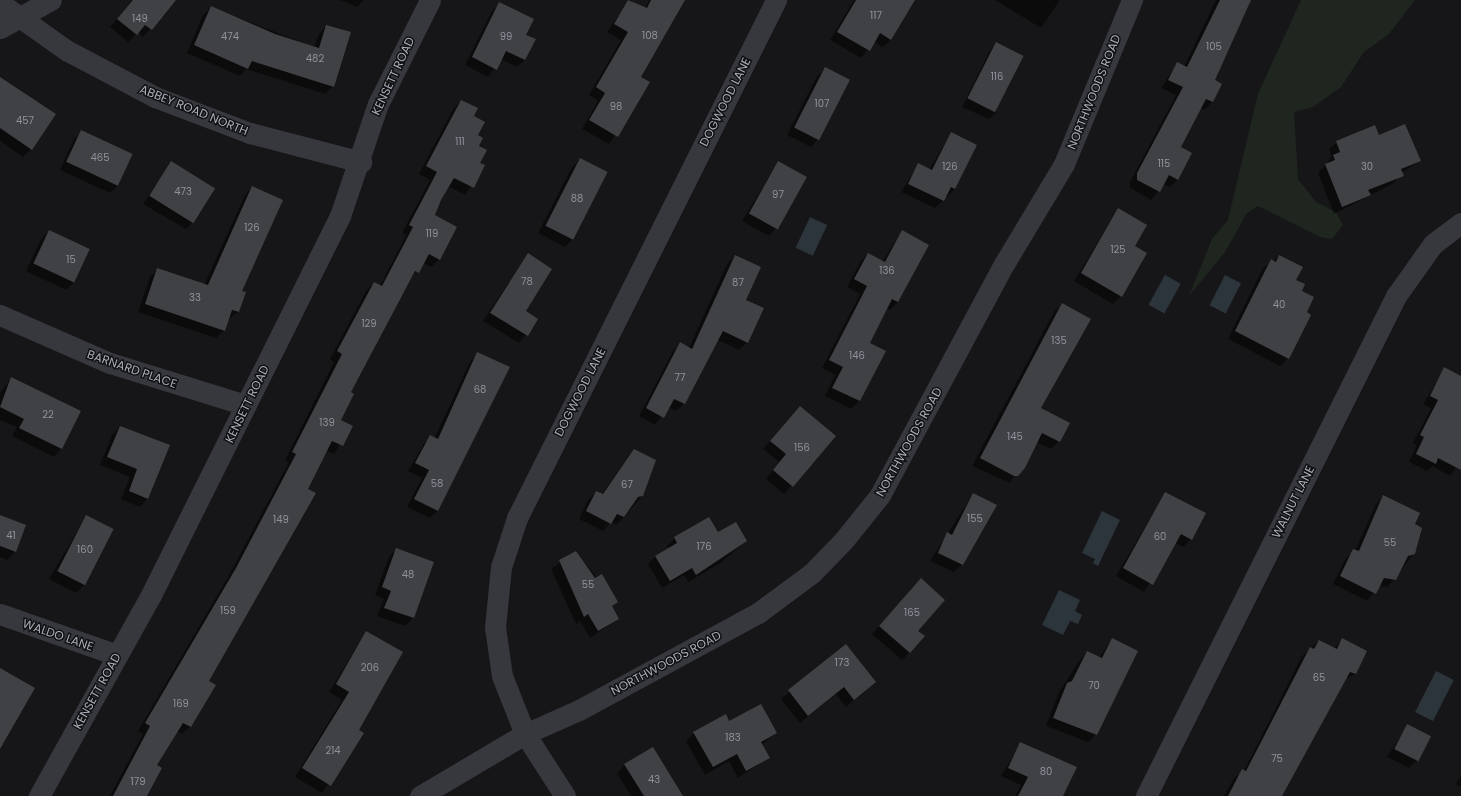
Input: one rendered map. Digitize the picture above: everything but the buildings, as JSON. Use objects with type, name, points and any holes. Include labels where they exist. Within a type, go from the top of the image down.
[{"type":"street","points":[[0,28],[51,0]]},
{"type":"street","name":"KENSETT ROAD","points":[[39,796],[117,655],[246,405],[340,216],[361,162],[378,104],[430,0]]},
{"type":"street","name":"DOGWOOD LANE","points":[[565,796],[525,734],[502,676],[496,627],[501,567],[517,518],[776,0]]},
{"type":"street","name":"NORTHWOODS ROAD","points":[[420,796],[525,734],[579,710],[758,613],[812,573],[844,540],[880,495],[1004,264],[1067,158],[1132,0]]},
{"type":"street","name":"ABBEY ROAD NORTH","points":[[0,3],[66,50],[155,97],[250,133],[361,162]]},
{"type":"street","name":"WALNUT LANE","points":[[1146,796],[1396,296],[1433,244],[1461,223]]},
{"type":"street","name":"BARNARD PLACE","points":[[0,315],[110,364],[246,405]]},
{"type":"street","name":"WALDO LANE","points":[[0,614],[117,655]]},
{"type":"shaded area","points":[[1301,0],[1415,0],[1389,34],[1364,52],[1341,87],[1313,107],[1294,112],[1298,179],[1316,202],[1336,212],[1343,225],[1332,239],[1320,237],[1258,206],[1247,213],[1225,252],[1189,296],[1212,239],[1228,220],[1258,94]]},
{"type":"shaded area","points":[[810,217],[827,225],[813,256],[796,248]]},
{"type":"shaded area","points":[[1165,275],[1181,284],[1164,313],[1149,305]]},
{"type":"shaded area","points":[[1225,275],[1241,283],[1226,313],[1210,305]]},
{"type":"shaded area","points":[[1102,511],[1120,520],[1098,566],[1093,563],[1095,559],[1082,553]]},
{"type":"shaded area","points":[[1059,590],[1080,600],[1075,611],[1082,615],[1078,624],[1070,621],[1063,635],[1042,625]]},
{"type":"shaded area","points":[[1436,671],[1454,680],[1433,721],[1415,712]]}]
